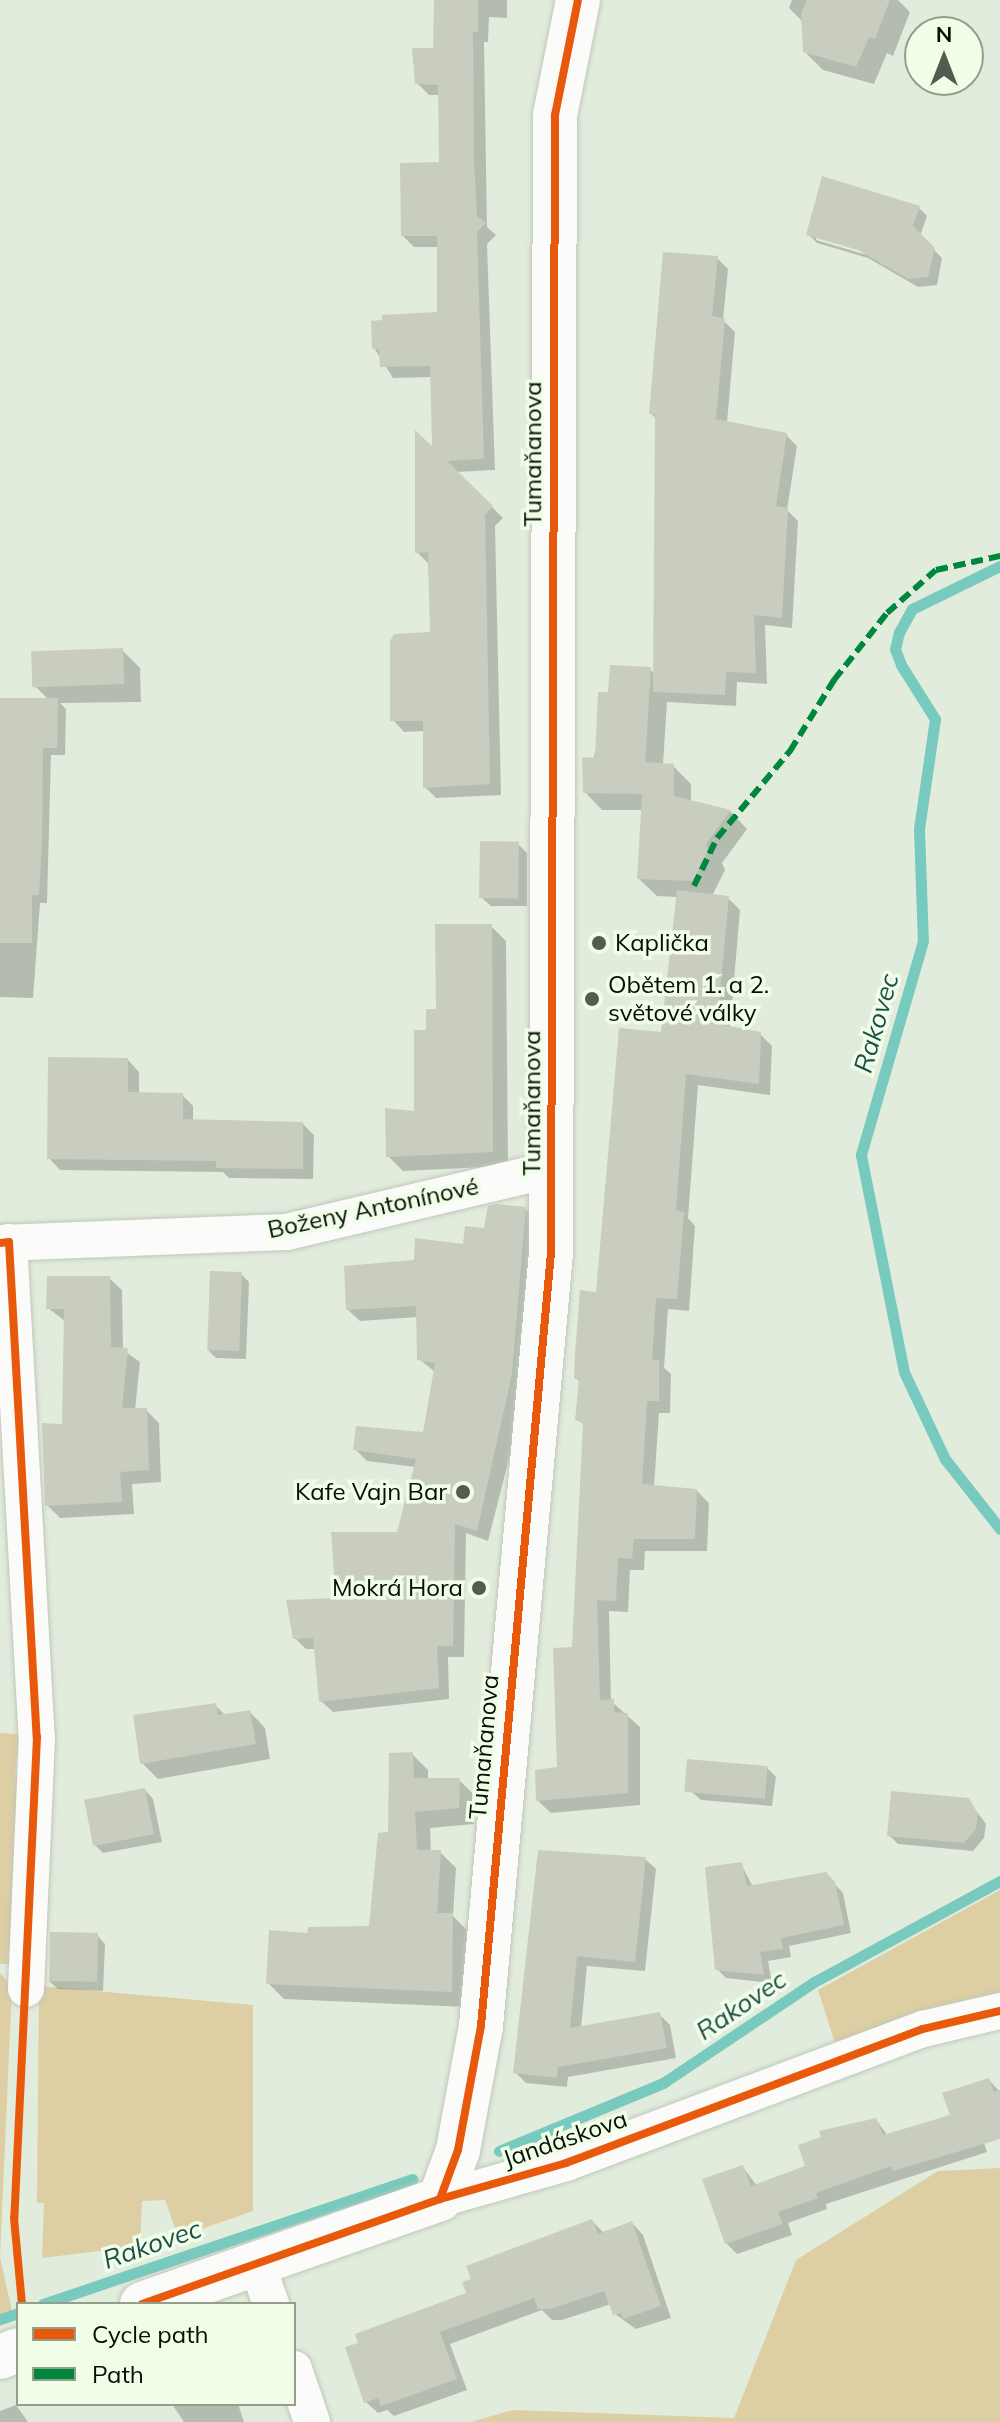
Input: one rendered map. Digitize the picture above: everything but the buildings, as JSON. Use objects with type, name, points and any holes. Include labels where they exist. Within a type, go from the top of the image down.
[{"type":"street","name":"Tumaňanova","points":[[440,2199],[458,2150],[481,2026],[551,1252],[555,115],[578,0]]},
{"type":"street","name":"Boženy Antonínové","points":[[4,1242],[287,1232],[553,1169]]},
{"type":"street","points":[[4,1242],[37,1737],[26,1989]]},
{"type":"street","name":"Jandáskova","points":[[147,2302],[440,2199],[566,2163],[923,2029],[1000,2011]]},
{"type":"street","points":[[256,2262],[270,2302]]},
{"type":"street","points":[[296,2375],[312,2422]]},
{"type":"shaded area","points":[[0,1733],[19,1734],[15,1775],[22,1776],[13,1964],[0,1964]]},
{"type":"shaded area","points":[[1000,1890],[1000,1997],[836,2046],[818,1990]]},
{"type":"shaded area","points":[[0,1973],[12,1987],[0,2257]]},
{"type":"shaded area","points":[[39,1986],[253,2005],[253,2211],[178,2237],[165,2200],[142,2201],[140,2246],[42,2258],[44,2203],[37,2203]]},
{"type":"shaded area","points":[[1000,2168],[1000,2422],[471,2422],[513,2410],[734,2418],[796,2260],[938,2171]]},
{"type":"shaded area","points":[[0,2257],[14,2320],[0,2326]]},
{"type":"waterway","name":"Rakovec","points":[[1000,566],[912,609],[899,632],[895,649],[901,665],[935,719],[919,829],[923,941],[861,1155],[904,1372],[945,1459],[1000,1529]]},
{"type":"waterway","name":"Rakovec","points":[[499,2151],[663,2083],[814,1982],[1000,1881]]},
{"type":"waterway","name":"Rakovec","points":[[49,2302],[412,2179]]},
{"type":"waterway","name":"Rakovec","points":[[0,2319],[16,2314]]},
{"type":"marked path","points":[[694,886],[717,838],[790,751],[834,680],[887,613],[936,570],[1000,556]]},
{"type":"cycle path","points":[[440,2199],[458,2150],[481,2026],[551,1252],[555,115],[578,0]]},
{"type":"cycle path","points":[[0,1243],[9,1242],[37,1737],[14,2218],[22,2302]]},
{"type":"cycle path","points":[[148,2302],[440,2199],[566,2163],[923,2029],[1000,2011]]},
{"type":"place","name":"Kaplička","points":[[599,943]]},
{"type":"place","name":"Obětem 1. a 2. světové války","points":[[592,999]]},
{"type":"place","name":"Kafe Vajn Bar","points":[[463,1492]]},
{"type":"place","name":"Mokrá Hora","points":[[479,1588]]}]
